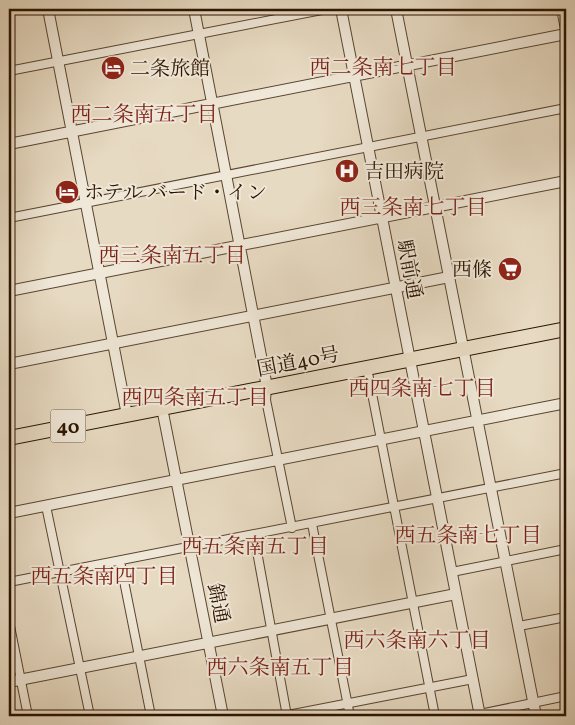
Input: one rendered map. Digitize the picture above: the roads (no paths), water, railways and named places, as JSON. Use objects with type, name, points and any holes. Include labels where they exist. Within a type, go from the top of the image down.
[{"type":"highway","name":"国道40号","points":[[9,438],[566,329]]},
{"type":"street","points":[[48,9],[127,415]]},
{"type":"street","points":[[194,9],[267,387],[266,400],[292,528]]},
{"type":"street","points":[[9,71],[327,9]]},
{"type":"street","name":"駅前通","points":[[341,9],[480,715]]},
{"type":"street","points":[[396,9],[536,716]]},
{"type":"street","points":[[9,144],[566,34],[561,9]]},
{"type":"street","points":[[9,218],[566,108]]},
{"type":"street","points":[[9,291],[566,181]]},
{"type":"street","points":[[9,364],[450,277]]},
{"type":"street","points":[[367,368],[435,716]]},
{"type":"street","points":[[9,513],[566,403]]},
{"type":"street","name":"錦通","points":[[162,408],[223,716]]},
{"type":"street","points":[[9,582],[254,536],[566,473]]},
{"type":"street","points":[[46,506],[90,716]]},
{"type":"street","points":[[312,524],[350,716]]},
{"type":"street","points":[[254,536],[286,716],[473,679]]},
{"type":"street","points":[[452,572],[566,550]]},
{"type":"street","points":[[120,561],[150,716]]},
{"type":"street","points":[[9,682],[456,594]]},
{"type":"street","points":[[518,626],[566,616]]},
{"type":"street","points":[[9,621],[28,716]]},
{"type":"street","points":[[480,715],[566,696]]},
{"type":"place","name":"二条旅館","points":[[113,68]]},
{"type":"place","name":"吉田病院","points":[[347,171]]},
{"type":"place","name":"ホテル バード・イン","points":[[67,192]]},
{"type":"place","name":"西條","points":[[510,269]]},
{"type":"district","name":"西二条南七丁目","points":[[383,67]]},
{"type":"district","name":"西二条南五丁目","points":[[144,114]]},
{"type":"district","name":"西三条南七丁目","points":[[413,207]]},
{"type":"district","name":"西三条南五丁目","points":[[172,255]]},
{"type":"district","name":"西四条南七丁目","points":[[422,388]]},
{"type":"district","name":"西四条南五丁目","points":[[195,397]]},
{"type":"district","name":"西五条南七丁目","points":[[468,535]]},
{"type":"district","name":"西五条南五丁目","points":[[255,546]]},
{"type":"district","name":"西五条南四丁目","points":[[104,576]]},
{"type":"district","name":"西六条南六丁目","points":[[417,640]]},
{"type":"district","name":"西六条南五丁目","points":[[280,667]]}]
